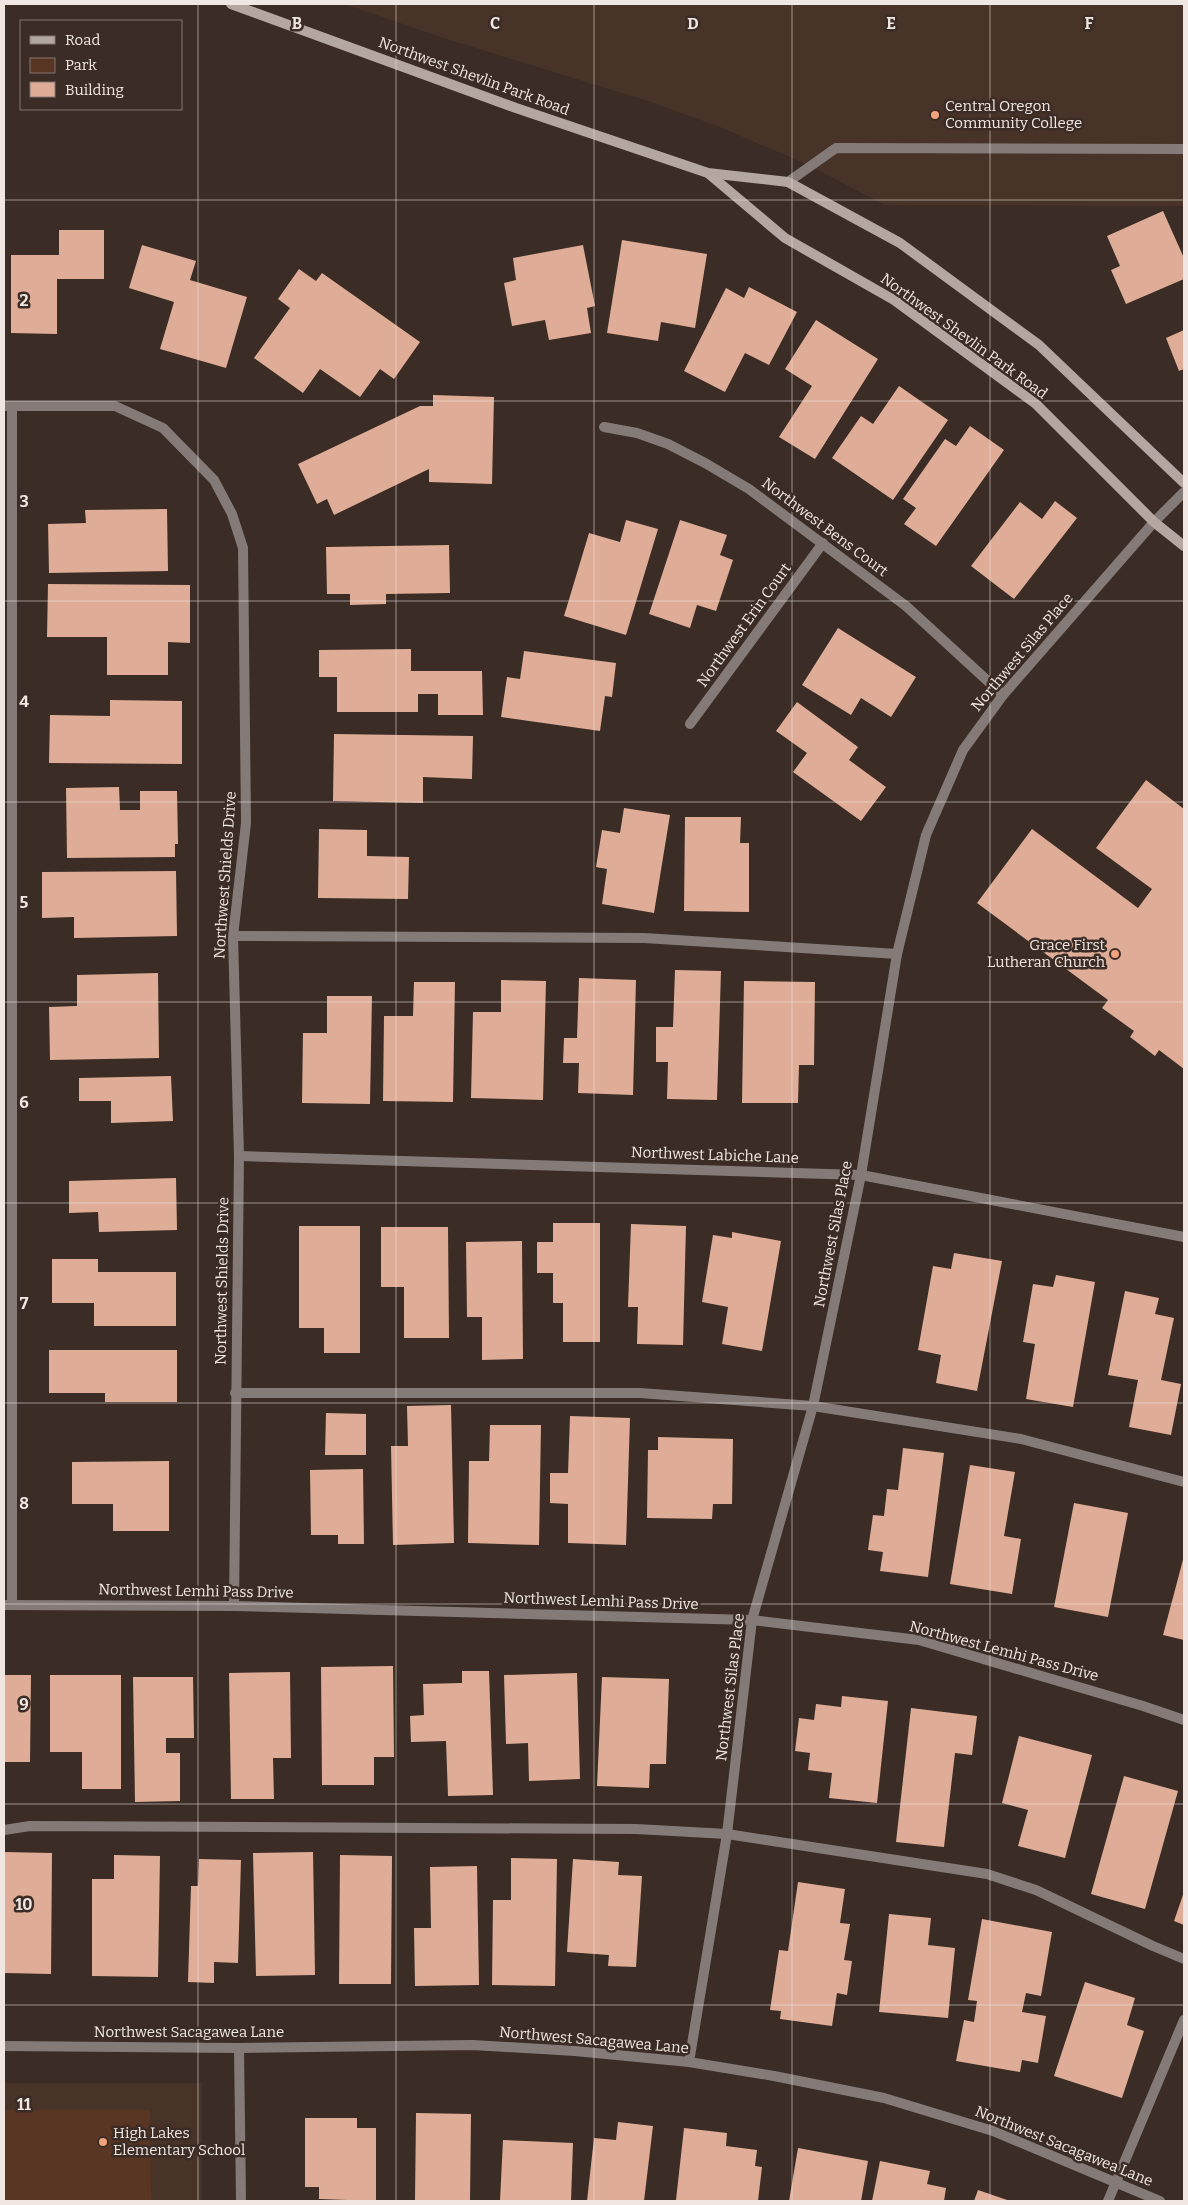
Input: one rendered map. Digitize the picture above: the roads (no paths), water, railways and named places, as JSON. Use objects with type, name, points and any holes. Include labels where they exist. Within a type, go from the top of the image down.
[{"type":"main road","name":"Northwest Shevlin Park Road","points":[[231,4],[516,108],[708,173],[788,182],[900,243],[1039,345],[1184,483]]},
{"type":"main road","name":"Northwest Shevlin Park Road","points":[[708,173],[785,238],[894,300],[1036,404],[1154,522],[1184,546]]},
{"type":"street","points":[[788,182],[836,148],[1184,149]]},
{"type":"street","points":[[8,406],[8,1605]]},
{"type":"street","name":"Northwest Shields Drive","points":[[8,406],[115,406],[162,428],[214,480],[232,514],[243,548],[246,824],[233,936],[239,1156],[234,1606]]},
{"type":"street","name":"Northwest Bens Court","points":[[604,427],[637,434],[668,444],[749,489],[906,606],[1003,695]]},
{"type":"street","name":"Northwest Silas Place","points":[[689,2062],[727,1834],[752,1620],[813,1406],[861,1175],[897,954],[926,835],[963,750],[1003,695],[1154,522],[1184,492]]},
{"type":"street","name":"Northwest Erin Court","points":[[690,724],[822,543]]},
{"type":"street","points":[[233,936],[644,938],[897,954]]},
{"type":"street","name":"Northwest Labiche Lane","points":[[239,1156],[861,1175],[1184,1238]]},
{"type":"street","points":[[235,1393],[640,1393],[813,1406],[1021,1439],[1184,1482]]},
{"type":"street","name":"Northwest Lemhi Pass Drive","points":[[8,1605],[234,1606],[752,1620],[919,1640],[1143,1706],[1184,1720]]},
{"type":"street","points":[[4,1830],[30,1826],[636,1829],[727,1834],[987,1874],[1036,1890],[1184,1959]]},
{"type":"street","points":[[1108,2201],[1184,2020]]},
{"type":"street","name":"Northwest Sacagawea Lane","points":[[4,2046],[238,2048],[473,2045],[575,2051],[689,2062],[774,2076],[884,2098],[993,2131],[1160,2201]]},
{"type":"street","points":[[238,2048],[240,2201]]},
{"type":"place","name":"Central Oregon Community College","points":[[935,115]]},
{"type":"place","name":"Grace First Lutheran Church","points":[[1115,954]]},
{"type":"place","name":"High Lakes Elementary School","points":[[103,2142]]}]
